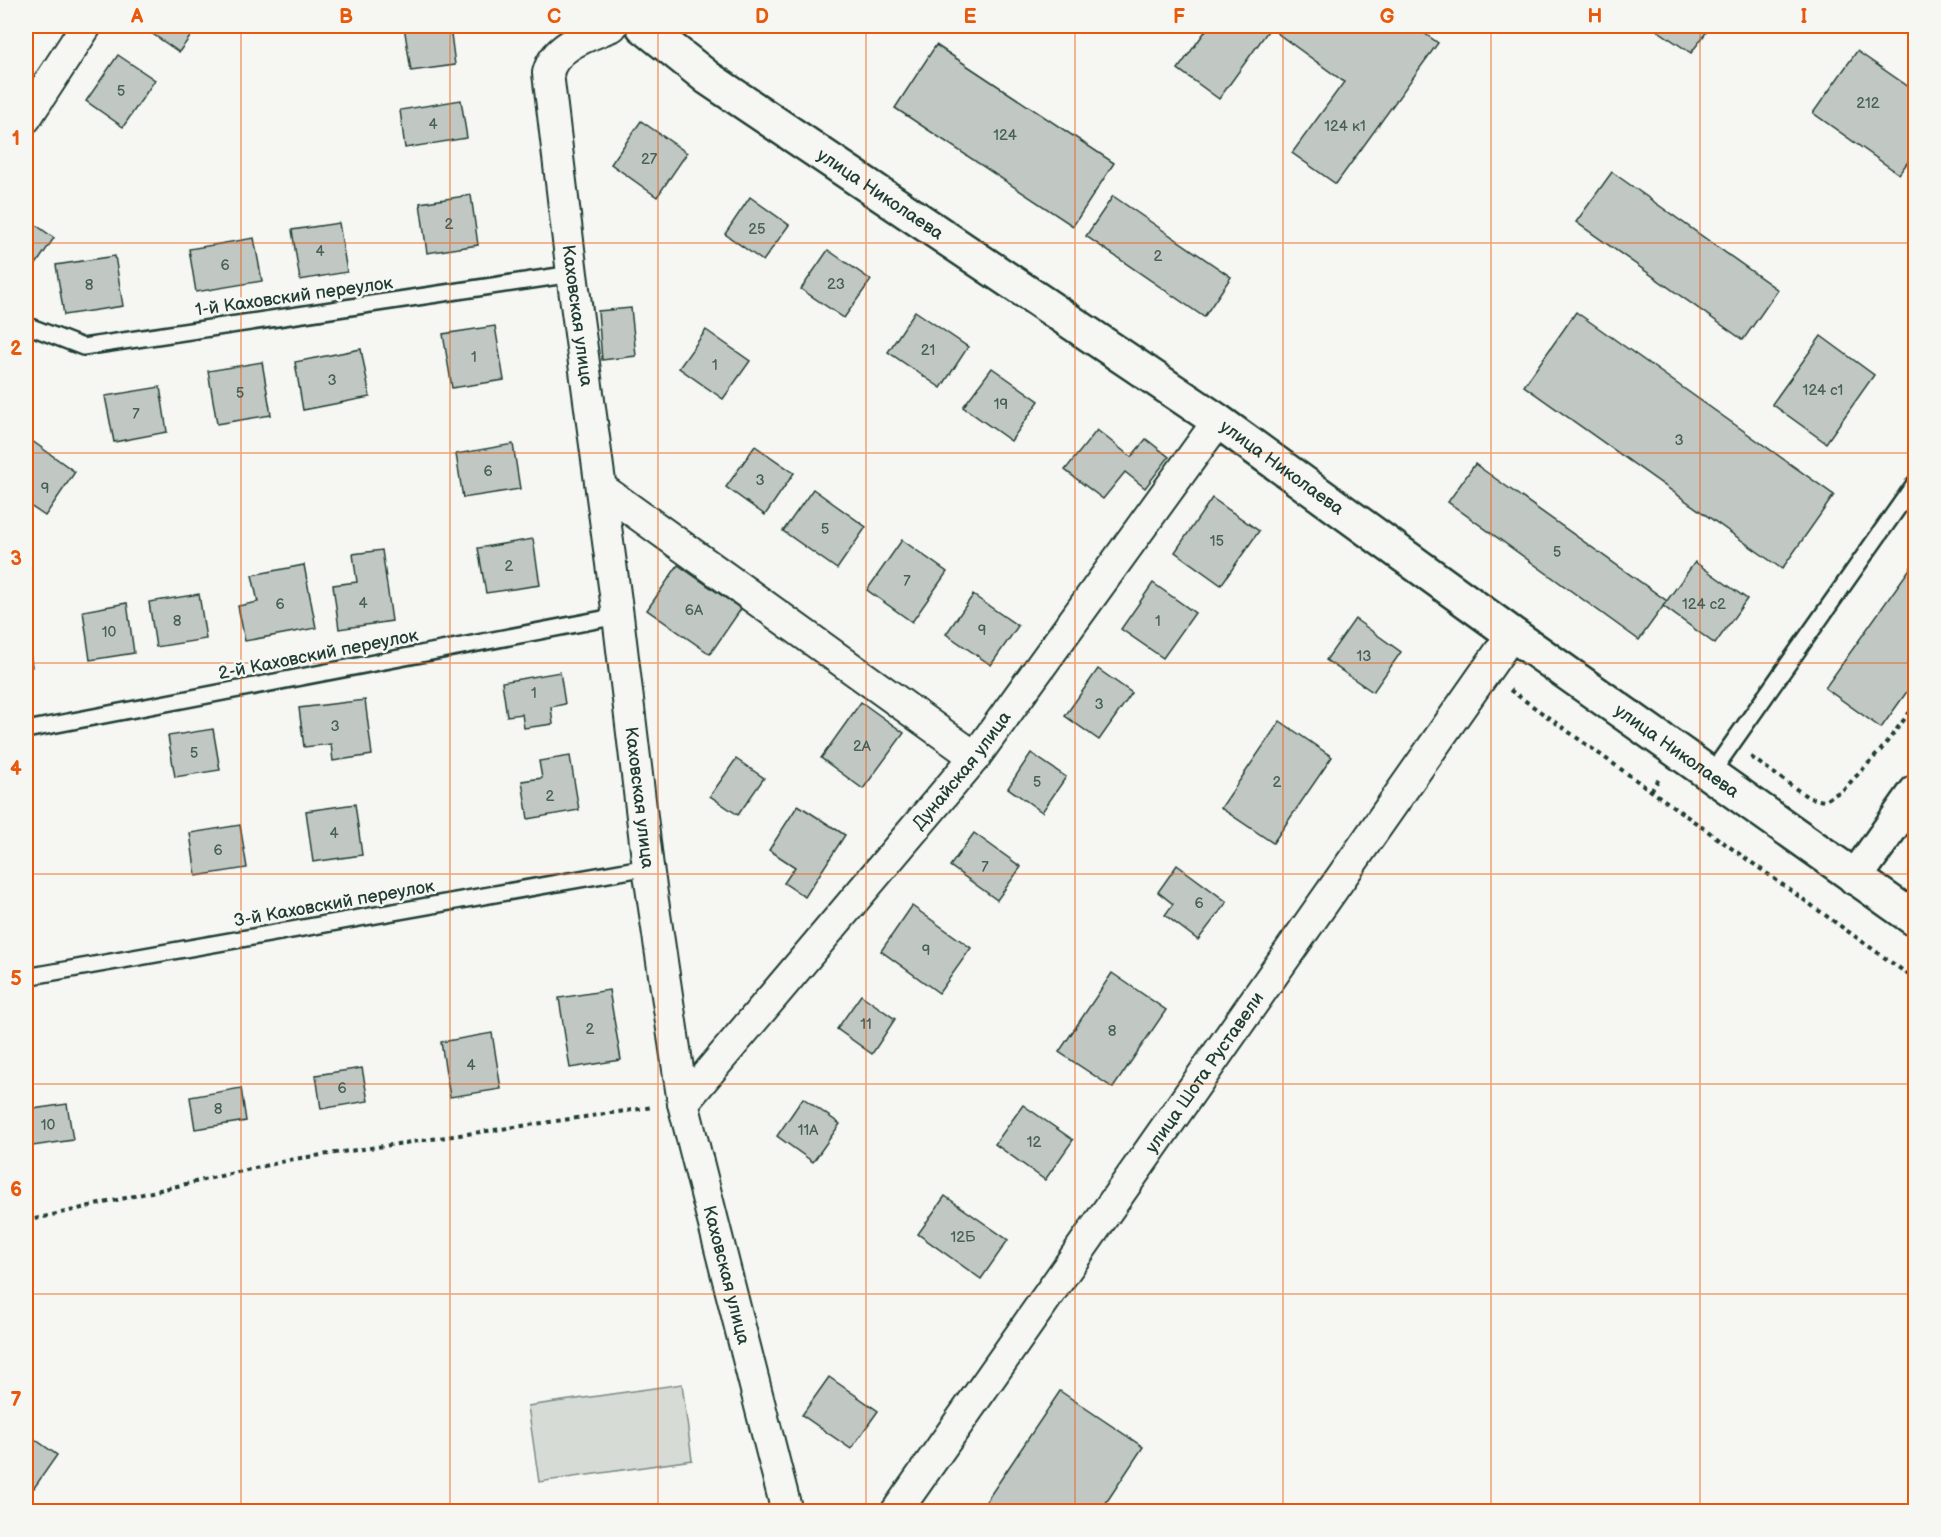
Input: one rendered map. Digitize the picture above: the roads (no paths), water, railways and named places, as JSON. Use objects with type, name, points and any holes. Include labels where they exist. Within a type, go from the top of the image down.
[{"type":"main road","name":"улица Николаева","points":[[643,26],[708,78],[1218,421],[1512,634],[1916,920]]},
{"type":"main road","points":[[1855,878],[1916,792]]},
{"type":"street","points":[[26,118],[86,26]]},
{"type":"street","name":"Каховская улица","points":[[612,26],[570,45],[556,55],[550,63],[548,73],[648,867],[683,1102],[787,1512]]},
{"type":"street","name":"Дунайская улица","points":[[683,1102],[975,757],[1218,421]]},
{"type":"street","points":[[601,488],[975,757]]},
{"type":"street","name":"улица Шота Руставели","points":[[896,1512],[1512,634]]},
{"type":"lane","name":"1-й Каховский переулок","points":[[26,325],[83,347],[572,274]]},
{"type":"lane","points":[[1710,775],[1916,482]]},
{"type":"lane","name":"2-й Каховский переулок","points":[[26,730],[618,616]]},
{"type":"lane","name":"3-й Каховский переулок","points":[[26,977],[648,867]]}]
